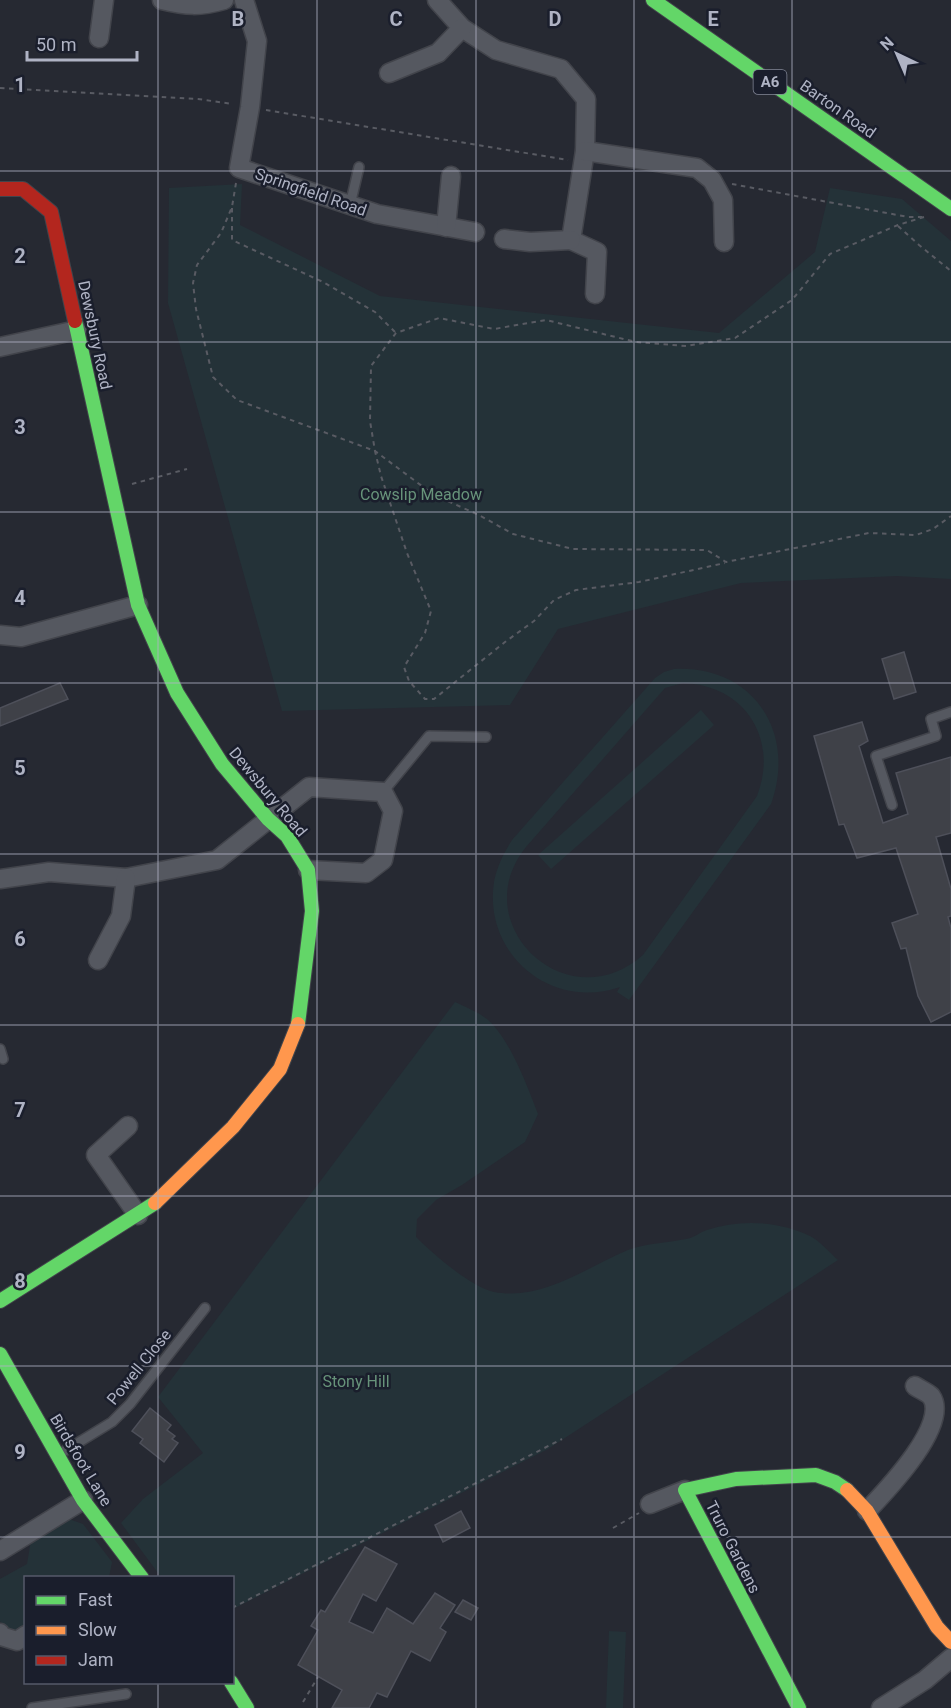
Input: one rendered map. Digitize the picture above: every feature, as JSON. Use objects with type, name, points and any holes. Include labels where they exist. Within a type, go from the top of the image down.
[{"type":"main road","name":"Barton Road","points":[[653,0],[951,209]]},
{"type":"main road","name":"Dewsbury Road","points":[[0,189],[23,189],[51,212],[138,605],[177,693],[222,764],[268,819],[287,836],[308,870],[312,911],[300,1020],[280,1069],[233,1127],[158,1201],[0,1301]]},
{"type":"main road","name":"Birdsfoot Lane","points":[[0,1354],[84,1500],[133,1575]]},
{"type":"main road","name":"Truro Gardens","points":[[799,1708],[685,1490],[736,1479],[816,1475],[835,1482],[851,1492],[867,1511],[937,1627],[951,1642]]},
{"type":"main road","points":[[232,1684],[247,1708]]},
{"type":"street","points":[[99,38],[104,0]]},
{"type":"street","points":[[162,0],[181,5],[203,6],[224,0]]},
{"type":"street","name":"Springfield Road","points":[[244,0],[257,41],[250,107],[239,168],[376,214],[475,232]]},
{"type":"street","points":[[436,0],[462,28],[496,50],[561,69],[586,99],[585,151],[571,240]]},
{"type":"street","points":[[389,73],[438,54],[462,28]]},
{"type":"street","points":[[585,151],[697,168],[712,180],[723,200],[724,242]]},
{"type":"street","points":[[446,227],[451,176]]},
{"type":"street","points":[[504,239],[530,242],[571,240],[597,252],[595,294]]},
{"type":"street","points":[[0,347],[77,330]]},
{"type":"street","points":[[0,635],[21,637],[138,605]]},
{"type":"street","points":[[0,879],[49,872],[126,878],[217,860],[309,787],[383,792],[393,811],[383,860],[366,873],[308,870]]},
{"type":"street","points":[[98,960],[121,916],[126,878]]},
{"type":"street","points":[[128,1126],[96,1155],[138,1215]]},
{"type":"street","points":[[867,1511],[912,1464],[936,1420],[937,1407],[931,1396],[915,1386]]},
{"type":"street","points":[[650,1504],[685,1490]]},
{"type":"street","points":[[0,1551],[84,1500]]},
{"type":"street","points":[[0,1634],[17,1641],[24,1636]]},
{"type":"street","points":[[880,1708],[925,1680],[951,1658]]},
{"type":"lane","points":[[350,205],[359,167]]},
{"type":"lane","points":[[892,805],[876,756],[936,736],[931,719],[951,712]]},
{"type":"lane","points":[[383,792],[429,736],[486,737]]},
{"type":"lane","points":[[0,1049],[3,1059]]},
{"type":"lane","name":"Powell Close","points":[[58,1455],[112,1422],[130,1404],[205,1308]]},
{"type":"lane","points":[[32,1708],[126,1694]]},
{"type":"path","points":[[0,88],[198,99],[572,161],[585,151]]},
{"type":"path","points":[[239,168],[232,207],[232,240],[323,282],[375,312],[396,333]]},
{"type":"path","points":[[712,180],[908,217],[926,217],[898,225],[830,254],[792,300],[735,339],[686,346],[636,342],[546,320],[494,329],[440,318],[396,333],[371,366],[370,421],[381,476],[407,553],[431,611],[425,633],[404,667],[409,681],[425,699],[434,699],[534,621],[554,600],[576,590],[639,582],[869,533],[916,535],[933,529],[951,516]]},
{"type":"path","points":[[232,207],[222,233],[197,265],[193,283],[196,309],[213,377],[237,400],[375,451],[434,495],[479,515],[513,534],[573,549],[707,550],[726,562]]},
{"type":"path","points":[[898,225],[951,270]]},
{"type":"path","points":[[112,489],[187,470]]},
{"type":"path","points":[[234,1607],[562,1439]]},
{"type":"path","points":[[613,1528],[650,1504]]},
{"type":"path","points":[[303,1702],[318,1677]]},
{"type":"green space","name":"Cowslip Meadow","points":[[242,184],[240,225],[380,296],[719,333],[815,252],[830,188],[902,199],[951,241],[951,579],[897,576],[741,583],[558,629],[510,705],[282,711],[168,303],[169,188]]},
{"type":"green space","points":[[674,669],[702,671],[726,678],[746,691],[762,708],[773,729],[778,752],[778,777],[771,804],[629,1000],[617,992],[620,987],[594,992],[570,991],[547,983],[527,970],[511,953],[499,932],[493,908],[494,882],[499,865],[512,840],[655,678]],"holes":[[[683,683],[705,686],[724,693],[739,705],[751,719],[760,736],[763,775],[757,796],[643,955],[614,973],[584,977],[556,971],[533,955],[516,933],[507,906],[510,876],[526,847],[665,688]]]},
{"type":"green space","points":[[701,710],[714,725],[551,869],[538,855]]},
{"type":"green space","name":"Stony Hill","points":[[455,1002],[484,1017],[501,1035],[516,1062],[538,1114],[525,1142],[436,1200],[417,1219],[416,1237],[464,1277],[494,1292],[512,1294],[530,1292],[563,1281],[628,1250],[649,1244],[689,1238],[720,1226],[746,1223],[785,1227],[798,1231],[817,1241],[838,1260],[548,1449],[234,1608],[234,1576],[160,1576],[121,1523],[143,1499],[203,1453],[158,1397]]},
{"type":"green space","points":[[66,1518],[83,1524],[112,1562],[109,1576],[24,1576],[24,1631],[6,1631],[0,1621],[0,1579],[27,1564],[31,1540]]},
{"type":"green space","points":[[609,1631],[626,1632],[623,1708],[606,1708]]},
{"type":"building","points":[[904,652],[916,692],[894,699],[882,659]]},
{"type":"building","points":[[60,683],[68,699],[0,726],[0,708]]},
{"type":"building","points":[[862,722],[868,741],[859,746],[883,823],[908,814],[896,773],[951,757],[951,833],[936,837],[951,889],[951,916],[948,917],[951,928],[951,1012],[931,1022],[918,996],[906,948],[901,949],[892,923],[918,914],[896,848],[857,858],[844,824],[839,825],[814,736]]},
{"type":"building","points":[[150,1408],[171,1425],[167,1430],[175,1436],[172,1439],[178,1443],[164,1462],[140,1443],[143,1439],[132,1431]]},
{"type":"building","points":[[461,1511],[470,1528],[443,1542],[435,1525]]},
{"type":"building","points":[[365,1547],[397,1564],[376,1601],[363,1594],[349,1622],[373,1633],[387,1608],[413,1624],[435,1593],[455,1605],[440,1628],[446,1632],[430,1661],[411,1651],[387,1697],[377,1693],[369,1708],[332,1708],[342,1690],[298,1665],[318,1630],[311,1626],[321,1610],[325,1612]]},
{"type":"building","points":[[463,1600],[478,1608],[471,1620],[455,1612]]},
{"type":"traffic: fast","points":[[653,0],[951,209]]},
{"type":"traffic: fast","points":[[75,321],[138,605],[177,693],[222,764],[268,819],[287,836],[308,870],[312,911],[298,1024]]},
{"type":"traffic: fast","points":[[0,1301],[155,1203]]},
{"type":"traffic: fast","points":[[0,1354],[83,1500],[140,1576]]},
{"type":"traffic: fast","points":[[799,1708],[685,1490],[736,1479],[816,1475],[835,1482],[847,1490]]},
{"type":"traffic: fast","points":[[232,1684],[247,1708]]},
{"type":"traffic: slow","points":[[155,1203],[233,1127],[280,1069],[298,1024]]},
{"type":"traffic: slow","points":[[847,1490],[867,1511],[937,1627],[951,1642]]},
{"type":"traffic: jam","points":[[0,189],[23,189],[51,212],[75,321]]}]
